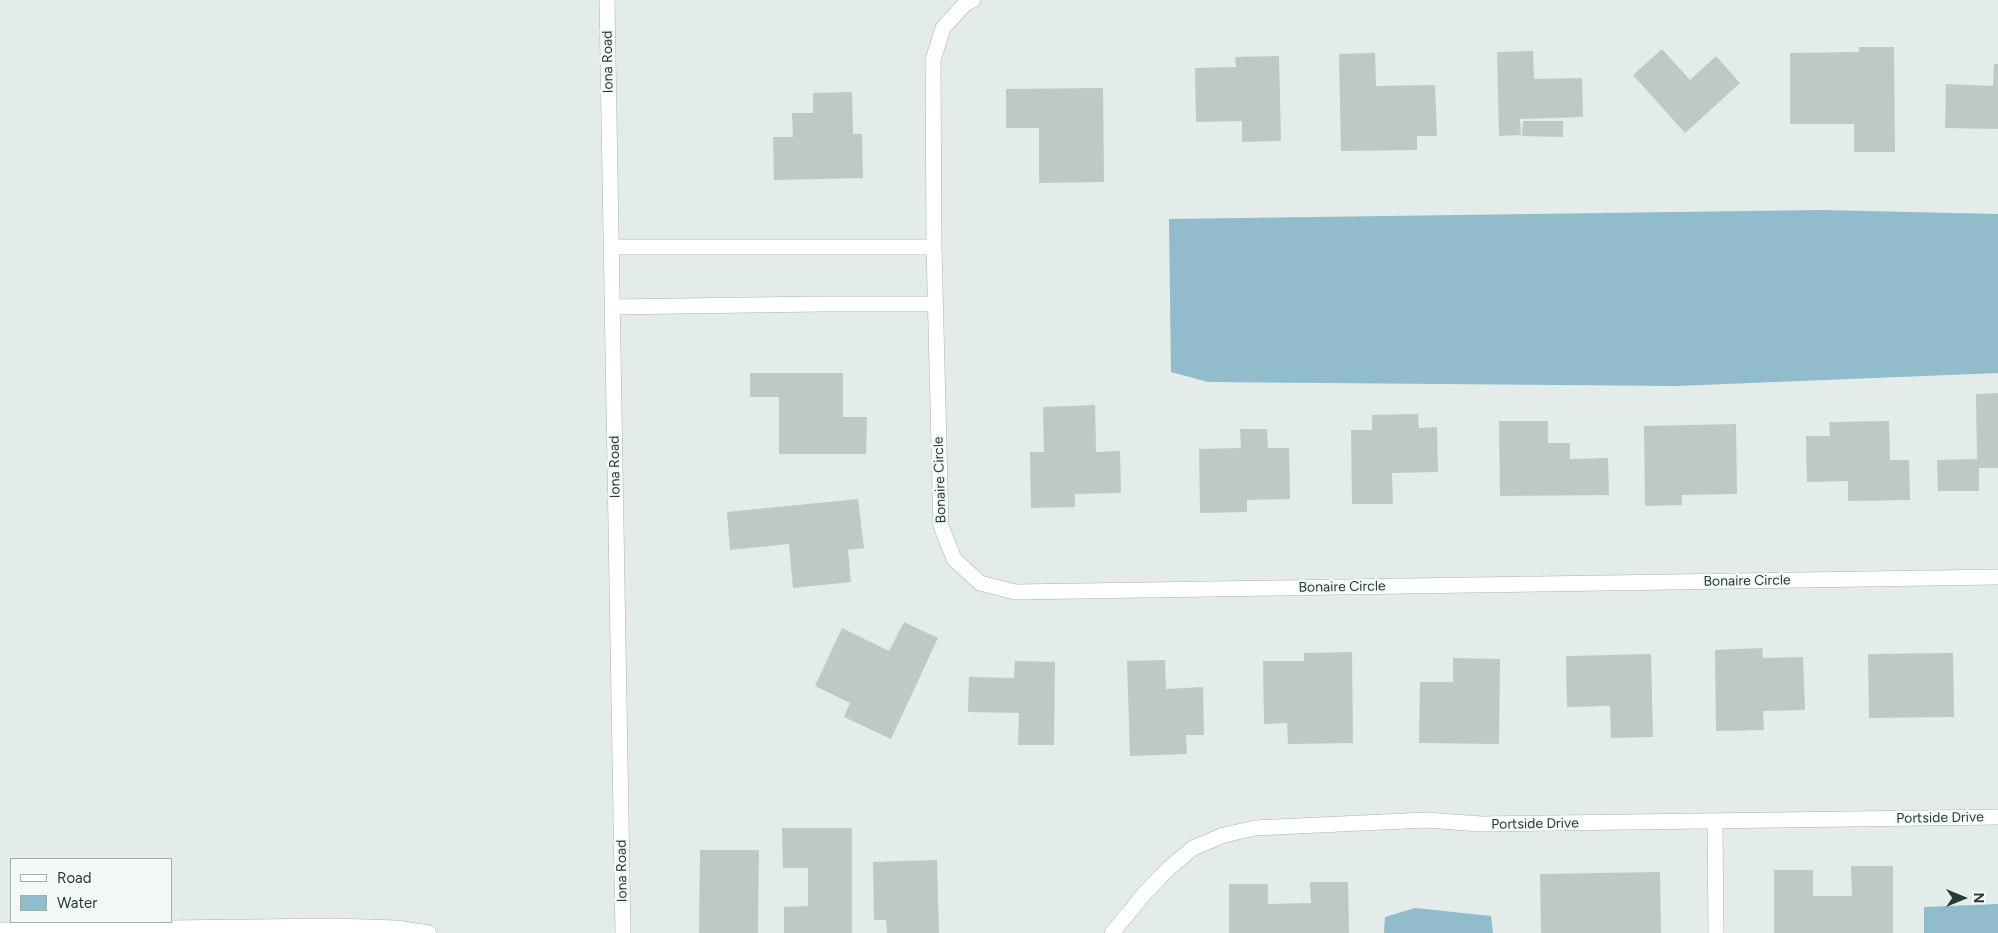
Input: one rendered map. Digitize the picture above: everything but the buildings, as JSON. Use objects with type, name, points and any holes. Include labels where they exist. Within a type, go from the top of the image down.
[{"type":"street","name":"Iona Road","points":[[607,0],[623,933]]},
{"type":"street","name":"Bonaire Circle","points":[[973,0],[965,4],[943,28],[933,60],[934,247],[941,526],[954,559],[980,583],[1015,592],[1998,577]]},
{"type":"street","points":[[611,248],[934,247]]},
{"type":"street","points":[[612,307],[935,304]]},
{"type":"street","name":"Portside Drive","points":[[1112,933],[1145,893],[1168,869],[1193,848],[1224,835],[1255,828],[1426,820],[1481,824],[1998,817]]},
{"type":"street","points":[[1715,822],[1716,933]]},
{"type":"street","points":[[0,930],[268,925],[396,928],[402,932],[429,933]]},
{"type":"water","points":[[1821,210],[1998,214],[1998,373],[1676,386],[1208,382],[1171,372],[1169,219]]},
{"type":"water","points":[[1998,904],[1998,933],[1924,933],[1924,907]]},
{"type":"water","points":[[1415,908],[1491,916],[1493,933],[1384,933],[1385,917]]}]
